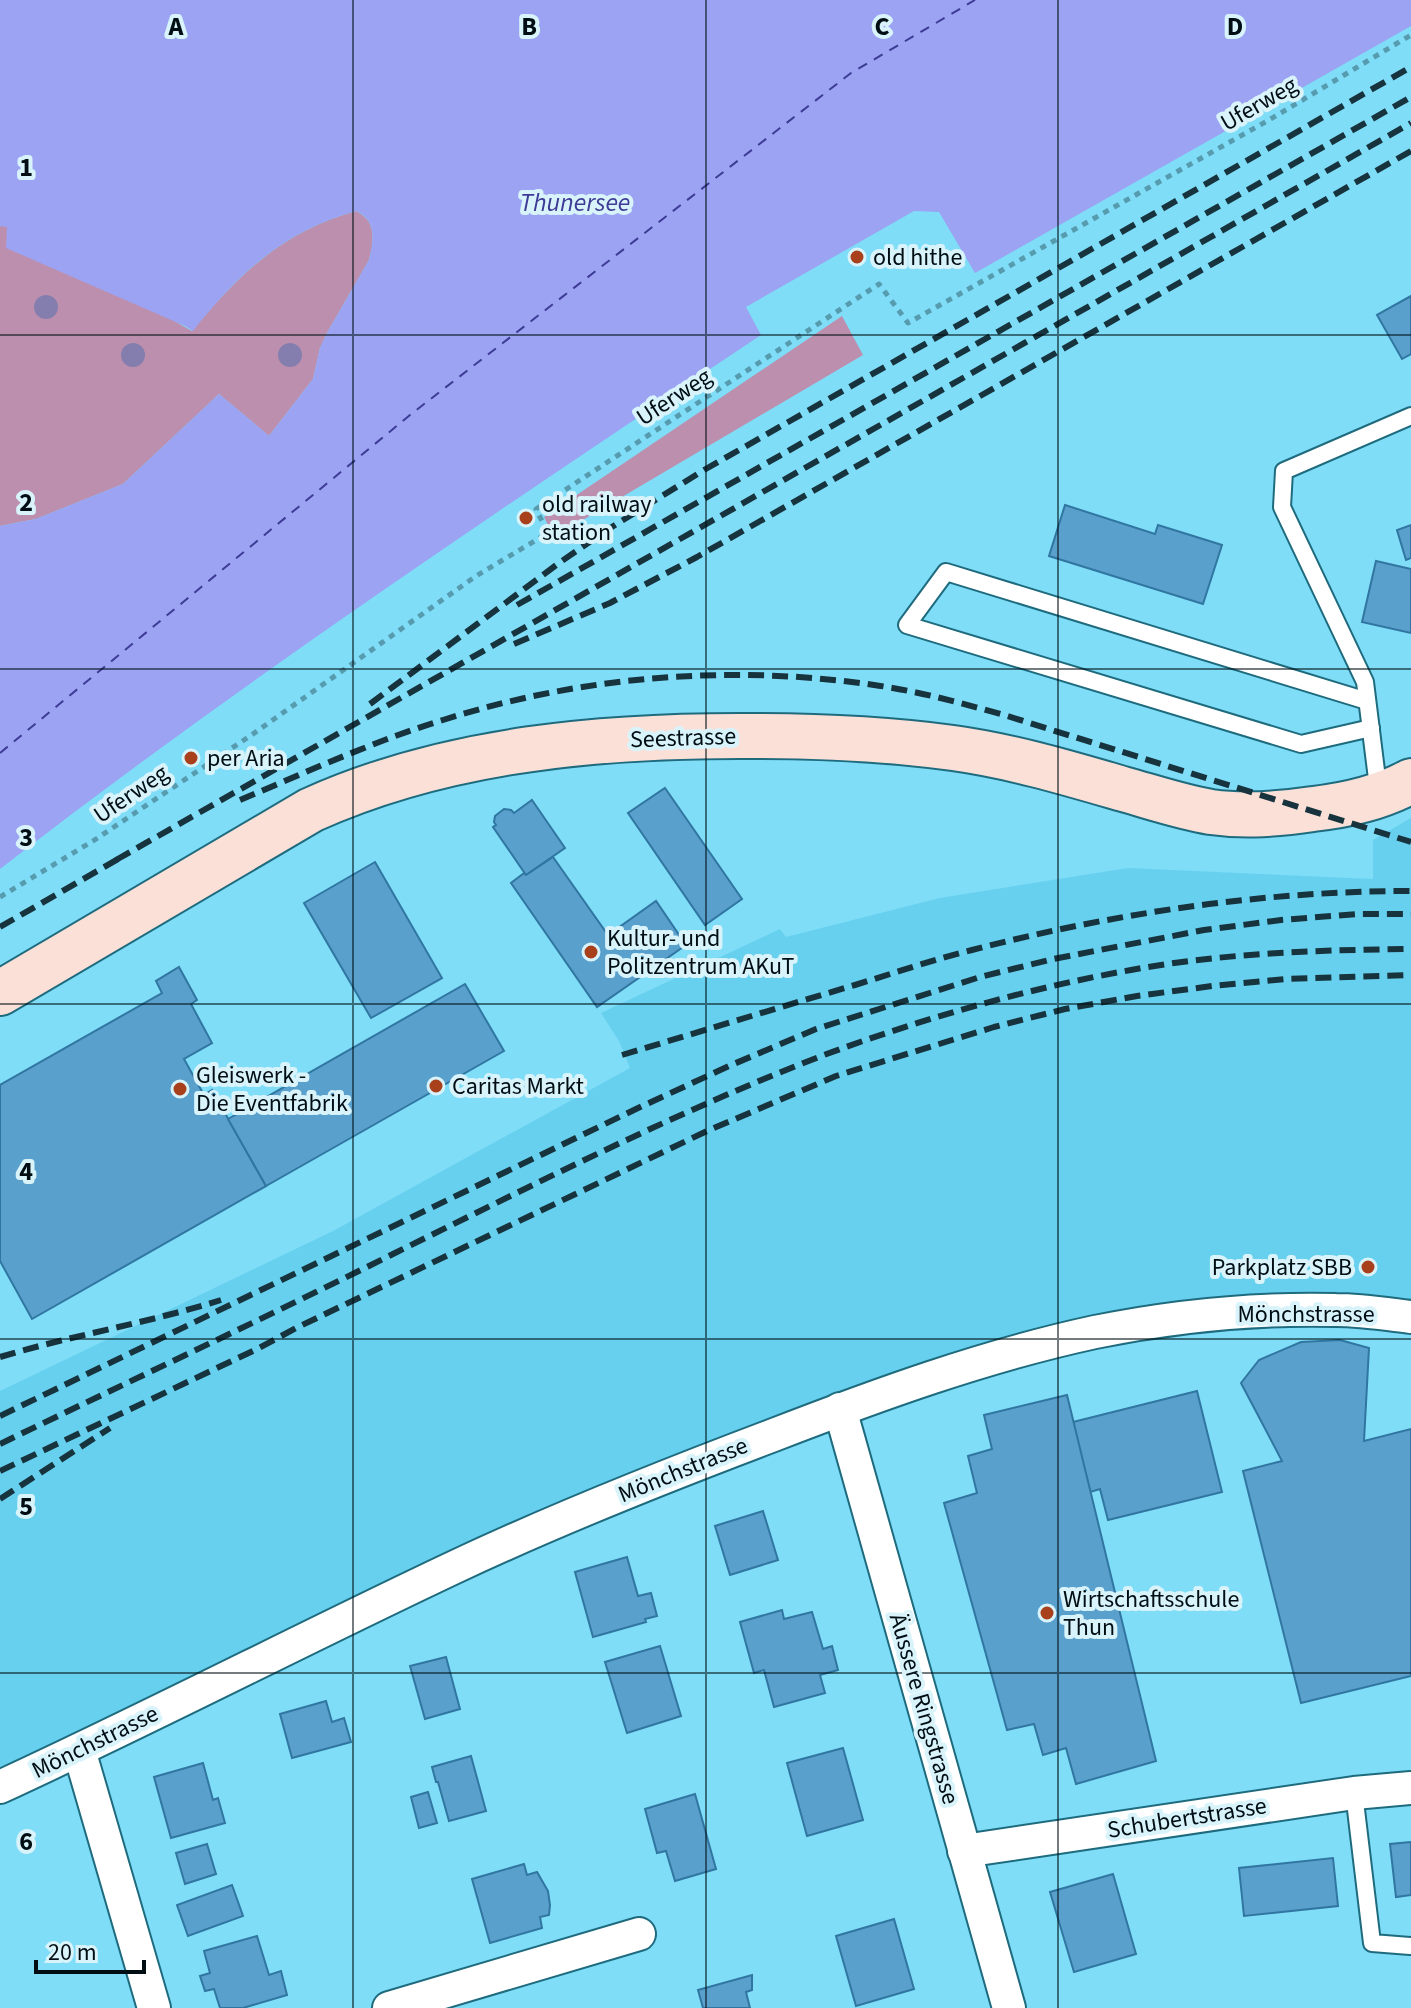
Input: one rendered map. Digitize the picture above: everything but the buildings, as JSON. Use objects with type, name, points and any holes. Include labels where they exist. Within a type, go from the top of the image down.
[{"type":"street","name":"Seestrasse","points":[[0,993],[311,810],[388,780],[527,750],[637,739],[715,736],[873,740],[954,748],[1057,770],[1211,812],[1261,815],[1343,806],[1395,788]]},
{"type":"street","name":"Mönchstrasse","points":[[0,1787],[460,1565],[652,1481],[840,1409],[950,1372],[1035,1346],[1096,1332],[1213,1314],[1338,1310],[1411,1317]]},
{"type":"street","name":"Äussere Ringstrasse","points":[[840,1409],[1009,2008]]},
{"type":"street","points":[[79,1750],[154,2008]]},
{"type":"street","name":"Schubertstrasse","points":[[964,1851],[1354,1793],[1411,1788]]},
{"type":"street","points":[[389,2008],[639,1934]]},
{"type":"lane","points":[[1395,788],[1371,728],[1365,682],[1282,507],[1284,471],[1411,416]]},
{"type":"lane","points":[[1367,701],[946,572],[907,625],[1301,744],[1371,728]]},
{"type":"lane","points":[[1354,1793],[1372,1943],[1410,1946]]},
{"type":"path","name":"Uferweg","points":[[0,897],[93,841],[241,743],[476,576],[548,533],[536,509],[879,284],[908,323],[1269,120],[1411,35]]},
{"type":"shaded area","points":[[356,211],[371,226],[373,238],[369,260],[327,333],[313,379],[269,436],[219,394],[123,484],[36,519],[0,526],[0,226],[7,226],[192,331],[227,291],[264,257],[306,230]]},
{"type":"shaded area","points":[[842,316],[863,355],[554,537],[544,517]]},
{"type":"shaded area","points":[[1411,818],[1411,1317],[1213,1314],[840,1409],[0,1787],[0,1391],[333,1231],[630,1068],[619,1041],[601,1013],[780,929],[786,937],[940,898],[1128,868],[1373,879],[1373,840]]},
{"type":"water","name":"Thunersee","points":[[0,0],[1411,0],[1411,26],[975,273],[939,212],[914,211],[746,307],[761,335],[281,662],[0,869],[0,526],[36,519],[123,484],[219,394],[269,436],[313,379],[320,348],[369,260],[373,238],[368,220],[356,211],[306,230],[245,273],[193,331],[6,248],[7,227],[0,226]]},
{"type":"ferry route","points":[[0,753],[410,415],[851,73],[975,0]]},
{"type":"railway","points":[[370,704],[559,563],[704,470],[1411,67]]},
{"type":"railway","points":[[517,605],[1411,97]]},
{"type":"railway","points":[[116,860],[1411,123]]},
{"type":"railway","points":[[514,644],[610,603],[697,557],[1411,151]]},
{"type":"railway","points":[[240,800],[392,737],[495,705],[602,684],[711,675],[766,675],[874,685],[956,702],[1411,842]]},
{"type":"railway","points":[[0,927],[125,855]]},
{"type":"railway","points":[[622,1055],[942,958],[1080,925],[1245,900],[1411,891]]},
{"type":"railway","points":[[0,1416],[636,1109],[816,1029],[980,977],[1053,959],[1204,930],[1281,920],[1357,914],[1411,914]]},
{"type":"railway","points":[[0,1444],[608,1149],[769,1077],[861,1042],[1015,995],[1131,970],[1271,954],[1411,949]]},
{"type":"railway","points":[[0,1471],[707,1131],[836,1076],[994,1027],[1065,1009],[1137,996],[1286,979],[1411,975]]},
{"type":"railway","points":[[0,1357],[221,1300]]},
{"type":"railway","points":[[0,1499],[110,1428]]},
{"type":"place","name":"old hithe","points":[[857,257]]},
{"type":"place","name":"old railway station","points":[[526,518]]},
{"type":"place","name":"per Aria","points":[[191,758]]},
{"type":"place","name":"Kultur- und Politzentrum AKuT","points":[[591,952]]},
{"type":"place","name":"Caritas Markt","points":[[436,1086]]},
{"type":"place","name":"Gleiswerk - Die Eventfabrik","points":[[180,1089]]},
{"type":"place","name":"Parkplatz SBB","points":[[1368,1267]]},
{"type":"place","name":"Wirtschaftsschule Thun","points":[[1047,1613]]}]
